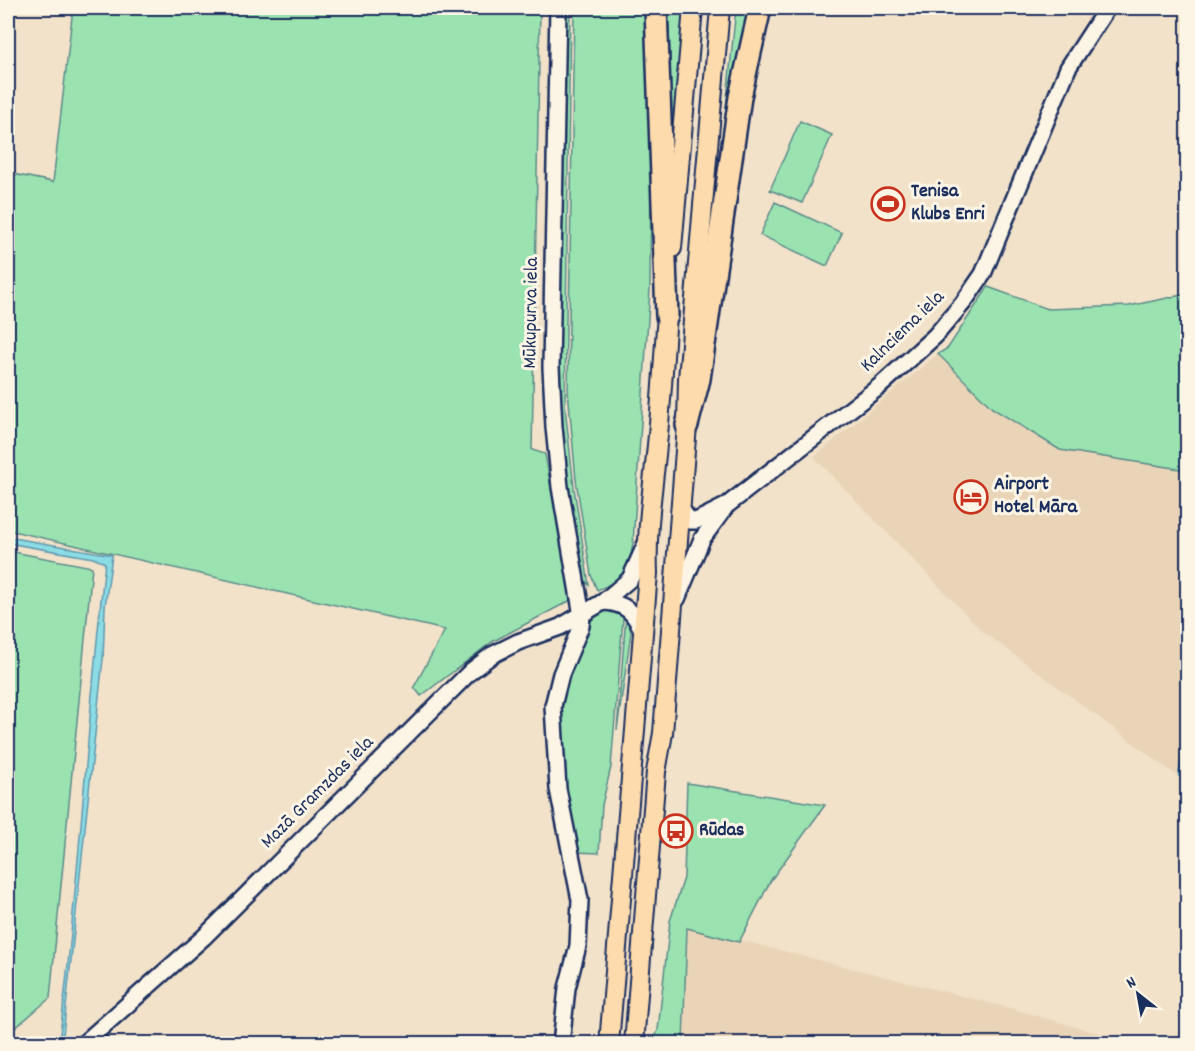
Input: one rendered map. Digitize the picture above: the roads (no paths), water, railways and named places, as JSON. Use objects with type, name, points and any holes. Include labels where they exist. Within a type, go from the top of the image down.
[{"type":"highway","points":[[656,8],[667,316]]},
{"type":"highway","points":[[687,425],[699,379],[740,97],[760,8]]},
{"type":"main road","points":[[609,1044],[648,573],[647,541],[693,8]]},
{"type":"main road","points":[[634,1044],[681,508],[688,379],[720,8]]},
{"type":"street","name":"Mūkupurva iela","points":[[558,8],[551,367],[560,487],[582,616]]},
{"type":"street","name":"Kalnciema iela","points":[[681,508],[690,521],[696,521],[726,506],[880,386],[935,336],[963,303],[983,274],[1068,68],[1107,8]]},
{"type":"street","name":"Kalnciema iela","points":[[671,614],[702,539],[726,506]]},
{"type":"street","name":"Mazā Gramzdas iela","points":[[83,1044],[204,937],[471,671],[492,655],[582,616],[603,602],[630,579],[647,541]]},
{"type":"street","points":[[603,602],[625,606],[635,614],[643,632]]},
{"type":"street","points":[[561,1044],[567,988],[578,946],[580,900],[558,789],[553,742],[553,706],[561,674],[581,626],[582,616]]},
{"type":"water","points":[[8,537],[112,555],[63,1035],[60,1034],[105,563],[93,558],[8,543]]},
{"type":"waterway","points":[[1180,775],[1188,727]]},
{"type":"place","name":"Tenisa Klubs Enri","points":[[888,204]]},
{"type":"place","name":"Airport Hotel Māra","points":[[971,497]]},
{"type":"place","name":"Rūdas","points":[[676,831]]}]
